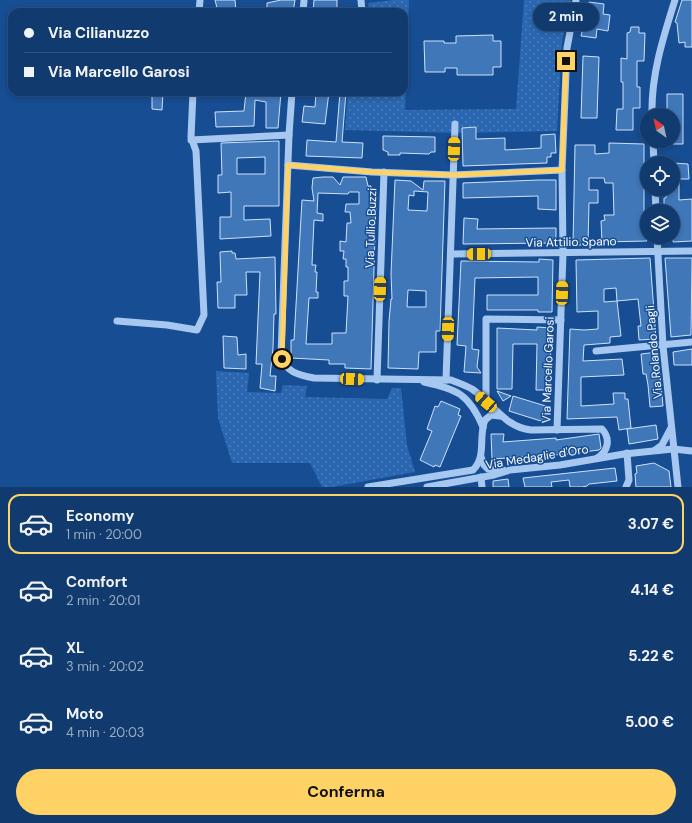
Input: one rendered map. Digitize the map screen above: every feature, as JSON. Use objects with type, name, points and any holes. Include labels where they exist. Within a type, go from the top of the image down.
[{"type":"street","name":"Via Marcello Garosi","points":[[556,430],[563,253],[562,170],[567,48],[576,0]]},
{"type":"street","points":[[652,108],[653,80],[662,41],[675,0]]},
{"type":"street","points":[[117,322],[167,325],[197,330],[204,315],[196,151],[191,140],[194,96]]},
{"type":"street","points":[[292,96],[289,135],[282,359],[287,368],[299,375],[314,378],[418,381],[446,380],[462,384],[472,390],[500,416],[513,425],[523,429],[556,430],[600,428],[605,433],[607,442],[614,452],[626,454],[629,480],[626,487]]},
{"type":"street","points":[[446,380],[455,124]]},
{"type":"street","points":[[191,140],[289,135]]},
{"type":"street","points":[[288,165],[453,175],[562,170]]},
{"type":"street","name":"Via Tullio Buzzi","points":[[377,380],[384,172]]},
{"type":"street","name":"Via Rolando Pagli","points":[[657,244],[663,346],[678,487]]},
{"type":"street","name":"Via Attilio Spano","points":[[450,254],[692,251]]},
{"type":"street","points":[[486,402],[486,319],[561,320]]},
{"type":"street","points":[[596,350],[663,346],[692,342]]},
{"type":"street","points":[[418,381],[446,387],[459,392],[471,404],[483,427]]},
{"type":"street","points":[[500,416],[489,416],[485,420],[483,427],[481,457],[484,465],[488,469],[510,470]]},
{"type":"street","points":[[654,451],[662,445],[672,426]]},
{"type":"street","points":[[597,458],[605,453],[607,442]]},
{"type":"street","name":"Via Medaglie d'Oro","points":[[427,487],[510,470],[560,465],[626,454],[673,449],[692,451]]},
{"type":"street","name":"Via Medaglie d'Oro","points":[[368,487],[463,472],[475,468],[481,457]]},
{"type":"street","points":[[481,477],[482,487]]},
{"type":"shaded area","points":[[409,0],[408,28],[408,8],[369,8],[368,3]]},
{"type":"shaded area","points":[[524,0],[571,0],[562,41],[557,131],[458,133],[345,130],[348,96],[406,96],[405,110],[516,109]]},
{"type":"shaded area","points":[[216,371],[249,373],[247,392],[281,393],[283,385],[307,386],[305,397],[387,399],[392,388],[401,388],[407,445],[415,472],[332,487],[322,487],[310,463],[232,463],[218,418]]},
{"type":"building","points":[[215,0],[235,0],[236,8],[217,8]]},
{"type":"building","points":[[281,0],[295,0],[294,8],[267,8],[267,3]]},
{"type":"building","points":[[314,0],[337,0],[337,8],[313,8]]},
{"type":"building","points":[[682,0],[692,0],[692,47],[685,47],[685,42],[679,43],[677,23],[675,22]]},
{"type":"building","points":[[589,2],[604,4],[603,14],[610,15],[608,31],[597,29],[596,38],[581,36]]},
{"type":"building","points":[[631,27],[639,27],[639,33],[645,33],[644,61],[637,61],[637,87],[640,87],[640,108],[633,108],[633,130],[616,130],[617,109],[623,109],[621,58],[627,59],[627,33],[630,32]]},
{"type":"building","points":[[493,35],[493,41],[501,41],[501,67],[493,67],[493,75],[457,75],[457,68],[445,68],[445,72],[425,72],[424,41],[444,41],[444,43],[456,43],[456,36]]},
{"type":"building","points":[[583,56],[599,57],[597,118],[581,118]]},
{"type":"building","points":[[667,94],[683,94],[683,144],[680,144],[680,108],[667,108]]},
{"type":"building","points":[[152,96],[163,96],[162,110],[152,109]]},
{"type":"building","points":[[246,96],[281,96],[278,128],[266,128],[266,102],[255,100],[254,126],[216,127],[215,112],[244,111]]},
{"type":"building","points":[[316,96],[328,96],[325,124],[302,122],[304,106],[315,107]]},
{"type":"building","points":[[340,96],[346,96],[342,142],[363,143],[362,158],[306,156],[307,140],[336,142]]},
{"type":"building","points":[[476,127],[476,139],[505,138],[505,150],[541,148],[541,135],[555,134],[556,153],[551,153],[551,157],[547,157],[547,163],[463,166],[462,128]]},
{"type":"building","points":[[383,136],[435,137],[435,152],[431,152],[429,154],[400,153],[400,155],[388,155],[388,152],[383,150]]},
{"type":"building","points":[[279,141],[279,206],[244,206],[244,220],[270,219],[271,236],[220,239],[220,217],[231,217],[231,192],[218,193],[218,175],[222,175],[221,143]],"holes":[[[265,157],[265,174],[237,174],[237,158]]]},
{"type":"building","points":[[609,143],[640,144],[640,148],[644,148],[644,156],[640,156],[640,196],[644,196],[644,204],[640,204],[640,241],[602,242],[601,221],[605,220],[604,215],[614,215],[613,183],[605,183],[604,178],[589,178],[589,190],[598,190],[598,203],[589,203],[588,245],[573,245],[575,145],[595,145],[595,154],[609,153]]},
{"type":"building","points":[[680,163],[688,164],[689,179],[680,179]]},
{"type":"building","points":[[333,177],[340,185],[343,177],[366,177],[368,186],[371,186],[371,202],[376,202],[371,369],[345,368],[345,364],[329,364],[329,360],[291,358],[291,340],[294,340],[302,200],[314,201],[312,188],[313,178]],"holes":[[[349,192],[359,192],[359,204],[346,204],[345,212],[350,212],[351,223],[347,223],[346,242],[340,241],[340,251],[344,251],[343,259],[346,259],[346,267],[348,267],[348,281],[344,281],[344,296],[348,296],[346,333],[332,333],[332,344],[306,344],[309,298],[318,298],[318,292],[316,292],[316,265],[312,265],[314,220],[323,221],[323,214],[317,213],[318,193],[348,194]]]},
{"type":"building","points":[[395,180],[411,181],[423,190],[424,181],[445,181],[440,331],[436,331],[436,352],[419,352],[418,369],[388,368],[389,321],[392,299],[391,274]],"holes":[[[414,191],[428,192],[427,211],[408,210],[409,195],[414,196]],[[408,290],[426,291],[426,307],[407,307]]]},
{"type":"building","points":[[556,180],[556,210],[538,209],[538,196],[463,198],[463,183]]},
{"type":"building","points":[[666,196],[679,196],[679,200],[692,199],[692,241],[680,242],[680,204],[664,204],[664,198],[666,198]]},
{"type":"building","points":[[464,218],[478,219],[477,229],[556,228],[556,243],[463,244]]},
{"type":"building","points":[[232,251],[232,253],[235,253],[236,259],[275,257],[276,314],[274,314],[270,376],[276,376],[275,391],[260,388],[262,364],[256,364],[260,272],[246,272],[247,295],[235,295],[235,308],[218,308],[217,282],[221,282],[220,252]]},
{"type":"building","points":[[650,258],[656,339],[639,340],[638,326],[641,326],[638,299],[617,301],[621,336],[610,337],[610,343],[584,345],[583,361],[622,359],[624,375],[581,377],[581,406],[614,404],[613,393],[625,393],[625,399],[628,399],[631,428],[619,430],[617,417],[567,419],[570,329],[598,329],[598,311],[577,312],[576,260]],"holes":[[[616,288],[617,301],[604,302],[604,289]]]},
{"type":"building","points":[[665,258],[692,258],[691,335],[671,337]]},
{"type":"building","points":[[539,259],[553,260],[552,312],[538,312],[538,310],[487,310],[487,295],[538,295],[538,277],[475,278],[472,349],[479,350],[477,367],[481,373],[464,372],[466,346],[457,345],[461,261],[539,262]]},
{"type":"building","points":[[537,327],[551,328],[550,390],[536,390],[537,344],[513,344],[512,389],[497,389],[497,328],[537,330]]},
{"type":"building","points":[[223,336],[237,337],[238,355],[246,354],[246,369],[224,368]]},
{"type":"building","points":[[692,349],[692,365],[674,365],[673,352]]},
{"type":"building","points":[[658,352],[663,406],[650,407],[648,385],[646,374],[643,374],[641,354]]},
{"type":"building","points":[[497,391],[511,396],[503,401]]},
{"type":"building","points":[[513,396],[549,407],[544,422],[509,411]]},
{"type":"building","points":[[441,401],[460,409],[458,415],[461,416],[440,467],[435,465],[434,467],[420,460],[432,431],[427,429],[435,406],[438,407]]},
{"type":"building","points":[[656,425],[658,439],[629,444],[627,429]]},
{"type":"building","points":[[491,434],[504,434],[503,442],[556,438],[556,440],[599,434],[601,448],[599,450],[568,454],[492,459]]},
{"type":"building","points":[[654,463],[669,471],[671,487],[636,487],[636,466]]},
{"type":"building","points":[[615,468],[617,481],[589,484],[582,487],[570,487],[569,480],[551,482],[552,487],[525,487],[523,478]]},
{"type":"building","points":[[508,479],[509,487],[493,487],[493,481]]},
{"type":"route","points":[[282,359],[288,165],[372,172],[453,175],[562,170],[566,61]]}]
